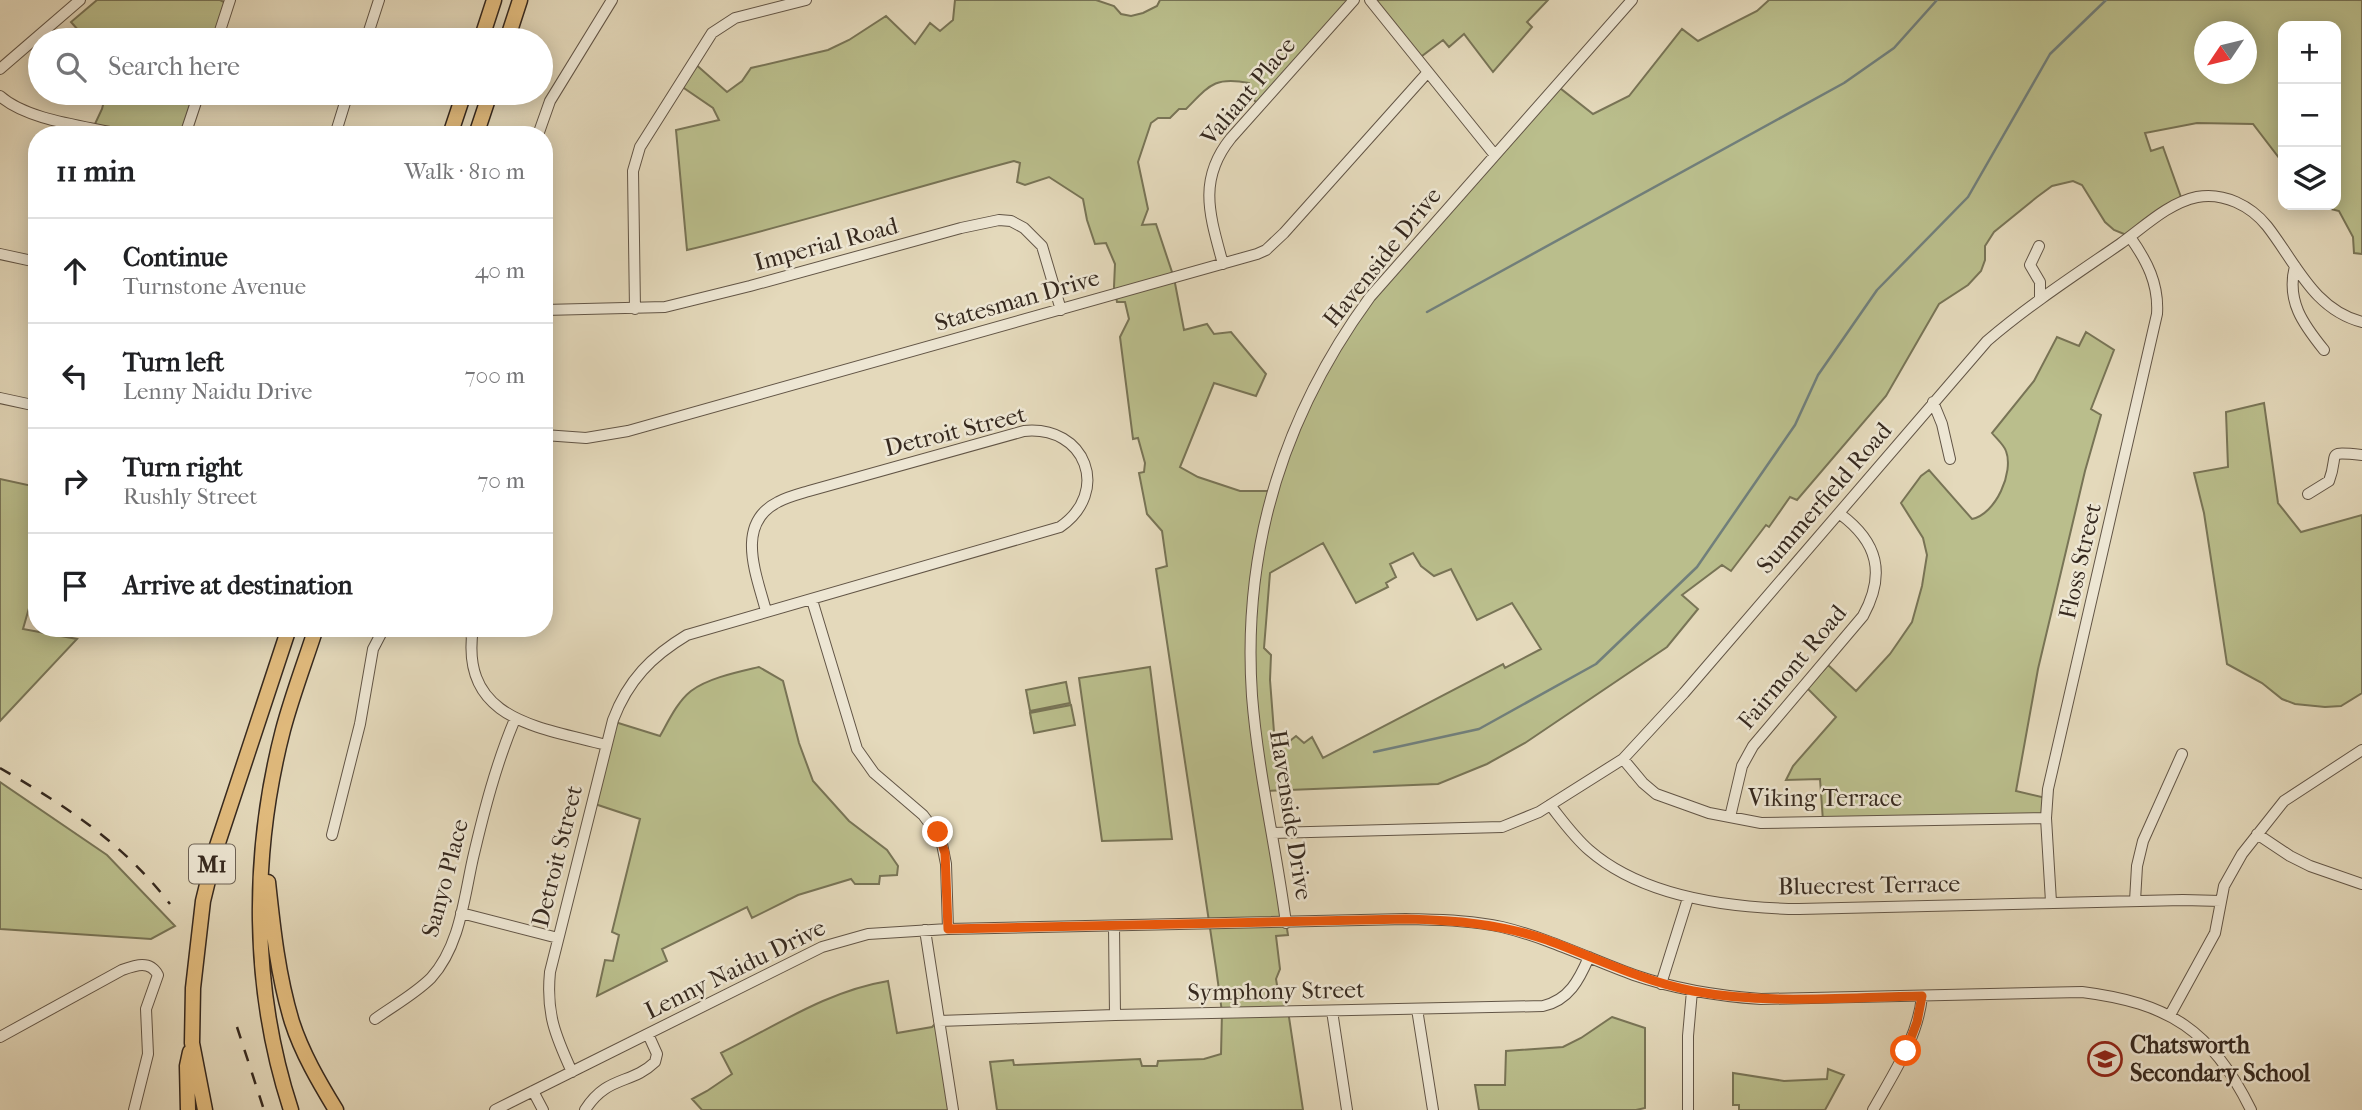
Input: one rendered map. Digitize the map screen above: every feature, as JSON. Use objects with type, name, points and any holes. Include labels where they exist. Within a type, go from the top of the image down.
[{"type":"highway","points":[[485,28],[494,0]]},
{"type":"highway","points":[[511,28],[520,0]]},
{"type":"highway","points":[[453,126],[460,105]]},
{"type":"highway","points":[[479,126],[486,105]]},
{"type":"highway","name":"M1","points":[[205,1110],[192,1043],[193,988],[203,901],[215,852],[286,637]]},
{"type":"highway","name":"M1","points":[[291,1110],[275,1052],[263,974],[260,904],[270,787],[283,729],[313,637]]},
{"type":"highway","points":[[264,842],[273,935],[289,1011],[303,1050],[336,1110]]},
{"type":"highway","points":[[188,1110],[187,1066],[192,1043]]},
{"type":"street","points":[[48,28],[80,0]]},
{"type":"street","points":[[221,28],[230,0]]},
{"type":"street","points":[[370,28],[379,0]]},
{"type":"street","points":[[553,96],[612,0]]},
{"type":"street","points":[[635,309],[633,171],[640,146],[712,33],[735,18],[806,0]]},
{"type":"street","name":"Valiant Place","points":[[1223,264],[1208,197],[1217,158],[1231,138],[1354,0]]},
{"type":"street","points":[[1370,0],[1494,154]]},
{"type":"street","name":"Havenside Drive","points":[[1286,923],[1255,719],[1250,638],[1253,588],[1261,540],[1269,501],[1285,452],[1310,394],[1354,319],[1494,154],[1632,0]]},
{"type":"street","points":[[0,69],[28,45]]},
{"type":"street","name":"Statesman Drive","points":[[553,436],[586,438],[628,431],[1257,254],[1274,243],[1428,72]]},
{"type":"street","points":[[0,96],[13,107],[29,114],[83,126]]},
{"type":"street","points":[[188,126],[195,105]]},
{"type":"street","points":[[338,126],[344,105]]},
{"type":"street","points":[[541,126],[549,105]]},
{"type":"street","name":"Summerfield Road","points":[[1272,833],[1502,827],[1516,823],[1550,805],[1623,759],[1654,728],[1987,341],[2040,299],[2166,210],[2183,201],[2199,197],[2219,197],[2255,213],[2270,229],[2317,297],[2338,313],[2362,322]]},
{"type":"street","name":"Imperial Road","points":[[553,310],[635,309],[679,304],[988,220],[999,220],[1011,221],[1024,228],[1042,246],[1061,310]]},
{"type":"street","name":"Floss Street","points":[[2051,902],[2046,818],[2050,778],[2157,314],[2154,279],[2141,252],[2130,237]]},
{"type":"street","points":[[2039,246],[2031,265],[2040,282],[2040,299]]},
{"type":"street","points":[[0,254],[28,260]]},
{"type":"street","points":[[2295,266],[2292,278],[2293,301],[2304,324],[2324,351]]},
{"type":"street","points":[[0,398],[28,404]]},
{"type":"street","points":[[1933,402],[1942,424],[1950,459]]},
{"type":"street","name":"Detroit Street","points":[[572,1072],[556,1038],[548,1004],[550,972],[606,745],[621,700],[636,676],[655,656],[687,635],[1060,527],[1075,516],[1084,500],[1087,485],[1083,460],[1072,445],[1056,435],[1035,430],[1024,431],[778,502],[762,515],[751,540],[752,556],[766,611]]},
{"type":"street","points":[[2308,494],[2329,481],[2333,458],[2337,453],[2362,455]]},
{"type":"street","name":"Fairmont Road","points":[[1730,817],[1742,766],[1753,746],[1863,616],[1874,592],[1877,576],[1873,553],[1861,532],[1840,514]]},
{"type":"street","points":[[812,600],[857,749],[874,773],[923,815],[941,839],[946,864],[948,929]]},
{"type":"street","points":[[332,835],[360,724],[373,649],[379,637]]},
{"type":"street","points":[[472,637],[472,659],[478,681],[501,711],[514,719],[606,745]]},
{"type":"street","name":"Sanyo Place","points":[[375,1019],[431,977],[453,941],[485,812],[514,719]]},
{"type":"street","points":[[2170,1015],[2215,933],[2224,886],[2230,873],[2257,834],[2284,801],[2362,750]]},
{"type":"street","points":[[2135,901],[2137,866],[2143,841],[2182,754]]},
{"type":"street","name":"Viking Terrace","points":[[1623,759],[1656,794],[1690,808],[1762,823],[2046,818]]},
{"type":"street","name":"Bluecrest Terrace","points":[[1550,805],[1590,852],[1633,877],[1688,898],[1730,905],[1781,909],[2221,901]]},
{"type":"street","points":[[2257,834],[2310,866],[2362,884]]},
{"type":"street","points":[[1661,984],[1688,898]]},
{"type":"street","points":[[461,914],[558,938]]},
{"type":"street","name":"Lenny Naidu Drive","points":[[495,1110],[822,947],[868,934],[948,929],[1406,919],[1480,924],[1519,932],[1661,984],[1692,991],[1761,999],[2082,992],[2126,999],[2170,1015],[2199,1036],[2222,1061],[2251,1110]]},
{"type":"street","points":[[1114,927],[1115,1015]]},
{"type":"street","points":[[925,930],[953,1110]]},
{"type":"street","name":"Symphony Street","points":[[939,1021],[1550,1005],[1561,1000],[1573,988],[1589,957]]},
{"type":"street","points":[[0,1037],[122,970],[141,965],[151,967],[158,975],[146,1009],[148,1054],[134,1110]]},
{"type":"street","points":[[1688,1110],[1688,1036],[1692,991]]},
{"type":"street","points":[[1873,1110],[1910,1042],[1922,996]]},
{"type":"street","points":[[1417,1009],[1433,1110]]},
{"type":"street","points":[[1332,1011],[1347,1110]]},
{"type":"street","points":[[584,1110],[601,1090],[645,1070],[655,1062],[657,1054],[648,1034]]},
{"type":"street","points":[[533,1091],[543,1110]]},
{"type":"green space","points":[[97,0],[220,0],[226,3],[218,28],[76,28],[71,22]]},
{"type":"green space","points":[[955,0],[1096,0],[1114,6],[1121,14],[1131,16],[1157,6],[1160,0],[1354,0],[1260,107],[1254,100],[1249,83],[1228,81],[1213,85],[1186,109],[1179,109],[1170,118],[1158,118],[1151,123],[1138,162],[1148,209],[1142,225],[1156,224],[1174,278],[1184,330],[1207,324],[1214,334],[1231,332],[1266,374],[1256,396],[1214,383],[1180,467],[1198,477],[1240,491],[1271,491],[1284,451],[1354,319],[1556,85],[1593,114],[1629,96],[1682,29],[1698,41],[1757,11],[1769,0],[2362,0],[2362,254],[2354,253],[2353,237],[2339,211],[2335,210],[2341,210],[2341,21],[2278,21],[2278,156],[2253,124],[2197,123],[2145,133],[2151,151],[2163,147],[2182,200],[2129,236],[2114,230],[2105,222],[2082,185],[2073,181],[2052,186],[2037,197],[1994,232],[1985,246],[1985,260],[1981,271],[1968,285],[1939,304],[1886,396],[1797,500],[1790,497],[1769,527],[1766,525],[1731,571],[1722,565],[1682,595],[1698,609],[1667,647],[1525,743],[1487,764],[1438,784],[1265,791],[1288,935],[1276,936],[1280,969],[1276,979],[1287,1004],[1303,1110],[997,1110],[990,1062],[1013,1060],[1014,1065],[1140,1059],[1142,1066],[1157,1066],[1158,1061],[1204,1059],[1221,1054],[1222,1012],[1156,569],[1167,566],[1162,531],[1147,514],[1139,473],[1144,472],[1145,463],[1138,438],[1133,439],[1120,337],[1129,319],[1125,302],[1117,302],[1114,287],[1115,264],[1106,243],[1095,244],[1083,199],[1049,177],[1025,185],[1017,182],[1020,163],[1014,161],[687,250],[676,130],[719,120],[713,108],[678,84],[693,62],[727,92],[742,81],[751,68],[828,50],[886,16],[915,44],[930,23],[940,31],[953,20]],"holes":[[[1323,543],[1356,603],[1388,587],[1386,583],[1396,577],[1390,564],[1413,553],[1421,566],[1434,576],[1451,569],[1477,620],[1512,603],[1541,649],[1505,668],[1503,664],[1323,758],[1312,737],[1304,743],[1296,736],[1286,744],[1275,745],[1270,680],[1271,655],[1264,648],[1270,573]]]},
{"type":"green space","points":[[1371,0],[1548,0],[1527,22],[1532,27],[1493,72],[1464,34],[1449,47],[1443,40],[1418,59]]},
{"type":"green space","points":[[103,105],[192,105],[186,126],[94,126]]},
{"type":"green space","points":[[2086,332],[2114,350],[2091,409],[2101,415],[2038,669],[2016,791],[2046,798],[2046,817],[1823,821],[1820,779],[1786,780],[1793,766],[1836,717],[1807,688],[1828,665],[1856,691],[1890,654],[1912,622],[1927,555],[1923,538],[1901,503],[1921,476],[1929,470],[1972,519],[1989,509],[2001,491],[2008,460],[2002,444],[1992,433],[2034,381],[2057,337],[2079,346]]},
{"type":"green space","points":[[2264,403],[2278,503],[2301,532],[2362,515],[2362,693],[2341,706],[2295,704],[2282,699],[2262,683],[2227,664],[2204,513],[2194,473],[2228,467],[2226,412]]},
{"type":"green space","points":[[0,479],[28,485],[28,612],[23,629],[28,630],[28,637],[77,639],[0,721]]},
{"type":"green space","points":[[759,667],[783,681],[799,743],[813,781],[849,821],[887,850],[898,866],[897,875],[880,876],[879,884],[855,884],[851,879],[798,895],[752,918],[747,907],[662,949],[667,961],[597,996],[605,960],[613,961],[619,935],[612,932],[640,819],[592,803],[612,721],[660,736],[677,706],[698,686]]},
{"type":"green space","points":[[1150,667],[1172,839],[1102,841],[1079,678]]},
{"type":"green space","points":[[1066,682],[1070,703],[1030,711],[1026,690]]},
{"type":"green space","points":[[1071,705],[1075,725],[1034,733],[1030,713]]},
{"type":"green space","points":[[0,782],[107,855],[175,926],[151,939],[0,929]]},
{"type":"green space","points":[[888,981],[897,1033],[932,1027],[938,1021],[952,1110],[702,1110],[692,1099],[732,1074],[721,1053],[823,1001]]},
{"type":"green space","points":[[1612,1017],[1645,1028],[1645,1108],[1479,1110],[1475,1085],[1505,1085],[1506,1051],[1563,1047]]},
{"type":"green space","points":[[1828,1069],[1844,1075],[1825,1110],[1739,1110],[1739,1105],[1733,1105],[1733,1073],[1784,1081],[1827,1079]]},
{"type":"waterway","points":[[1427,312],[1844,83],[1894,48],[1937,0]]},
{"type":"waterway","points":[[1374,752],[1479,729],[1596,664],[1697,567],[1795,425],[1818,375],[1877,290],[1968,197],[2050,54],[2106,0]]},
{"type":"railway","points":[[0,768],[92,827],[133,862],[170,904]]},
{"type":"railway","points":[[237,1027],[264,1110]]},
{"type":"place","name":"Chatsworth Secondary School","points":[[2105,1059]]},
{"type":"route","points":[[938,832],[945,853],[948,929],[1406,919],[1480,924],[1546,940],[1634,975],[1692,991],[1761,999],[1922,996],[1917,1022],[1906,1051]]}]
